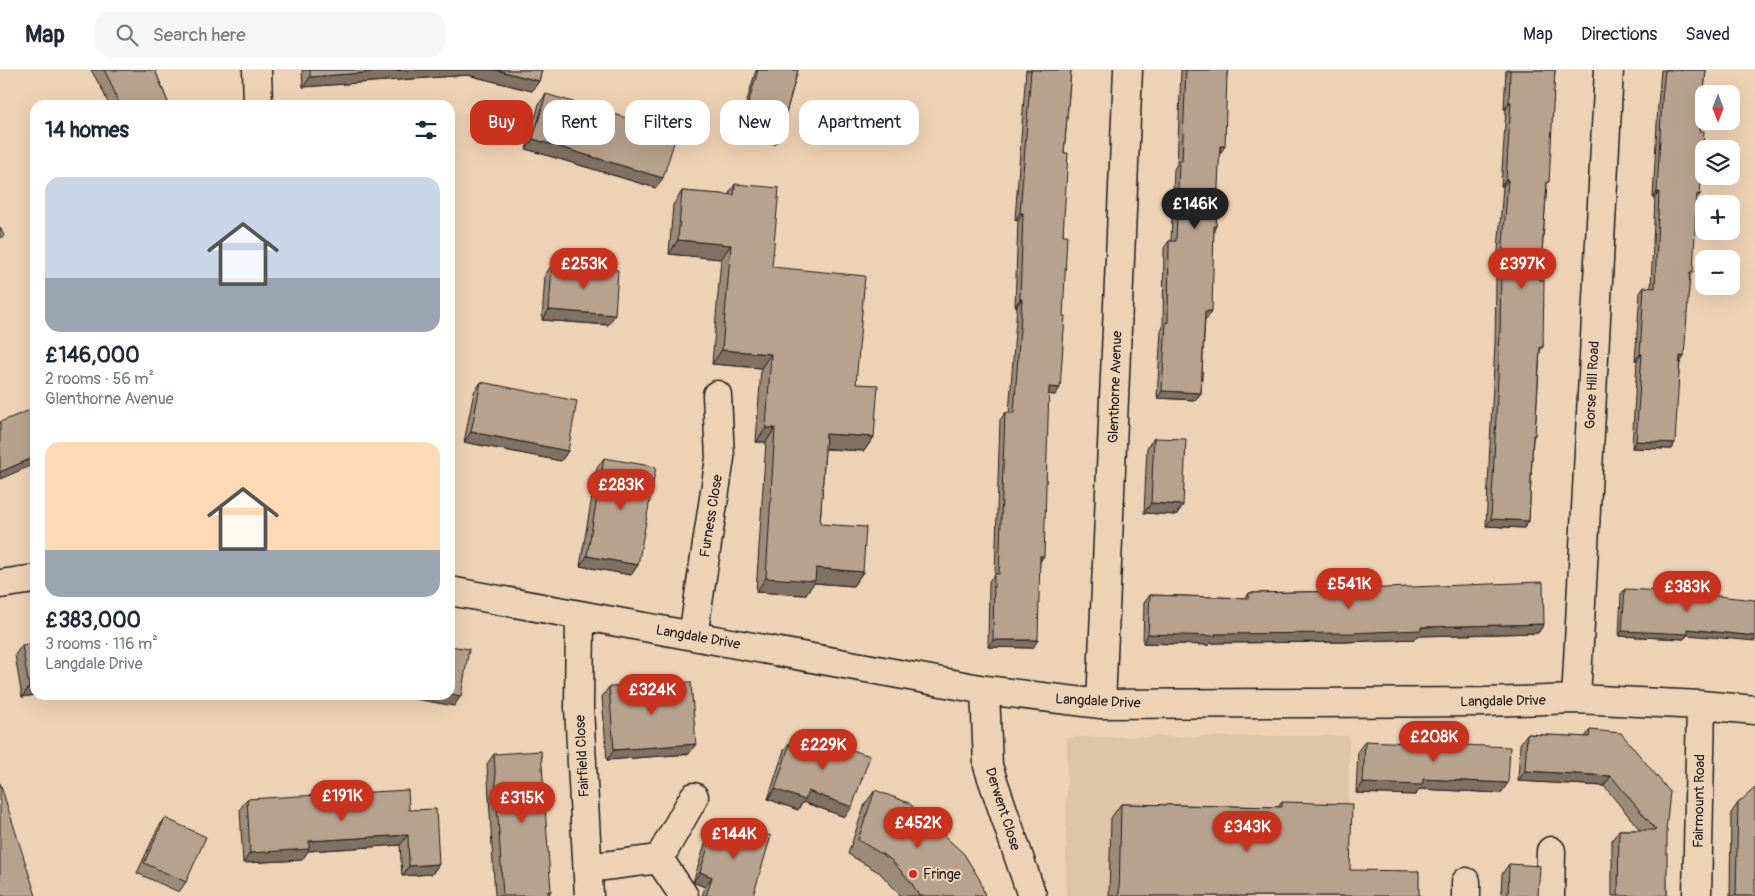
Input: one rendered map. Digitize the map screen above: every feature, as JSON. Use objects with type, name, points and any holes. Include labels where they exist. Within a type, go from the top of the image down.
[{"type":"street","points":[[257,70],[258,100]]},
{"type":"street","name":"Glenthorne Avenue","points":[[1101,704],[1128,70]]},
{"type":"street","name":"Gorse Hill Road","points":[[1576,699],[1609,70]]},
{"type":"street","name":"Furness Close","points":[[693,636],[720,458],[717,395]]},
{"type":"street","points":[[0,584],[30,580]]},
{"type":"street","name":"Langdale Drive","points":[[455,592],[985,690],[1101,704],[1484,702],[1576,699],[1701,705],[1755,710]]},
{"type":"street","name":"Fairfield Close","points":[[580,616],[579,707],[588,896]]},
{"type":"street","name":"Derwent Close","points":[[985,690],[988,766],[1032,896]]},
{"type":"street","name":"Fairmount Road","points":[[1697,896],[1701,705]]},
{"type":"street","points":[[659,860],[694,797]]},
{"type":"street","points":[[1550,896],[1551,851]]},
{"type":"street","points":[[588,868],[659,860]]},
{"type":"street","points":[[659,860],[684,896]]},
{"type":"shaded area","points":[[1349,736],[1347,896],[1066,896],[1067,737]]},
{"type":"building","points":[[104,70],[155,70],[167,100],[118,100]]},
{"type":"building","points":[[310,70],[401,70],[310,77]]},
{"type":"building","points":[[496,70],[542,70],[539,81]]},
{"type":"building","points":[[758,70],[798,70],[789,102],[789,100],[749,100]]},
{"type":"building","points":[[1031,70],[1071,70],[1064,153],[1068,153],[1063,235],[1067,235],[1063,316],[1065,316],[1060,388],[1049,387],[1044,556],[1040,556],[1038,640],[993,640],[994,574],[999,574],[1005,413],[1014,413],[1022,299],[1020,299],[1023,213],[1020,213]]},
{"type":"building","points":[[1186,70],[1229,70],[1227,72],[1225,146],[1220,146],[1216,226],[1214,226],[1212,311],[1205,311],[1201,393],[1162,391],[1166,322],[1168,323],[1169,241],[1176,241],[1179,161],[1182,161]]},
{"type":"building","points":[[1510,70],[1555,70],[1549,182],[1547,182],[1540,280],[1544,280],[1543,347],[1540,347],[1529,521],[1491,519],[1500,336],[1501,270],[1508,180],[1506,179],[1511,102],[1509,102]]},
{"type":"building","points":[[1665,70],[1706,70],[1705,85],[1695,85],[1695,130],[1704,131],[1703,140],[1695,140],[1695,185],[1701,185],[1700,195],[1695,195],[1693,273],[1690,273],[1684,357],[1680,356],[1675,443],[1636,441],[1644,287],[1655,288],[1659,192],[1657,192]]},
{"type":"building","points":[[546,94],[566,100],[544,100]]},
{"type":"building","points":[[543,104],[543,142],[533,139]]},
{"type":"building","points":[[615,115],[625,118],[625,145],[673,145],[663,178],[553,145],[615,145]]},
{"type":"building","points":[[735,184],[779,188],[772,267],[865,276],[856,384],[878,385],[874,437],[826,434],[820,524],[866,527],[863,572],[816,568],[815,581],[766,578],[775,428],[766,428],[771,354],[722,350],[731,245],[678,240],[682,191],[734,195]]},
{"type":"building","points":[[0,227],[4,236],[0,238]]},
{"type":"building","points":[[552,265],[618,270],[615,315],[549,310]]},
{"type":"building","points":[[481,382],[577,401],[568,451],[471,432]]},
{"type":"building","points":[[30,410],[30,459],[0,472],[0,422]]},
{"type":"building","points":[[1154,438],[1186,439],[1183,505],[1151,503]]},
{"type":"building","points":[[604,458],[656,467],[638,565],[587,556]]},
{"type":"building","points":[[1543,582],[1544,624],[1421,627],[1421,630],[1352,633],[1215,634],[1215,636],[1148,634],[1150,595],[1249,598],[1249,593],[1350,591]]},
{"type":"building","points":[[1625,589],[1681,592],[1755,600],[1755,636],[1688,629],[1688,634],[1622,631]]},
{"type":"building","points":[[30,644],[30,687],[29,687],[22,645]]},
{"type":"building","points":[[455,647],[469,649],[461,696],[455,695]]},
{"type":"building","points":[[691,682],[696,744],[614,750],[609,687]]},
{"type":"building","points":[[1590,730],[1621,733],[1670,792],[1666,830],[1667,896],[1618,896],[1619,830],[1656,830],[1611,776],[1525,771],[1527,734],[1589,737]]},
{"type":"building","points":[[814,737],[870,756],[852,807],[808,791],[805,800],[775,789],[791,740],[811,747]]},
{"type":"building","points":[[1365,741],[1510,747],[1508,783],[1423,779],[1422,785],[1363,783]]},
{"type":"building","points":[[541,751],[551,891],[548,891],[548,896],[503,896],[494,754]]},
{"type":"building","points":[[0,783],[36,896],[0,896]]},
{"type":"building","points":[[1755,788],[1755,896],[1736,896],[1738,803]]},
{"type":"building","points":[[408,790],[409,810],[436,809],[439,864],[409,866],[408,835],[309,841],[309,849],[250,853],[247,799]]},
{"type":"building","points":[[875,790],[909,803],[964,854],[980,880],[985,896],[919,896],[911,882],[890,859],[858,840]]},
{"type":"building","points":[[1282,802],[1352,804],[1350,870],[1419,871],[1419,896],[1119,896],[1121,804],[1282,807]]},
{"type":"building","points":[[165,818],[206,837],[186,882],[144,863]]},
{"type":"building","points":[[717,819],[771,836],[753,896],[706,896],[712,877],[700,872]]},
{"type":"building","points":[[1509,864],[1540,866],[1538,896],[1508,896]]},
{"type":"place","name":"Fringe","points":[[913,874]]}]
